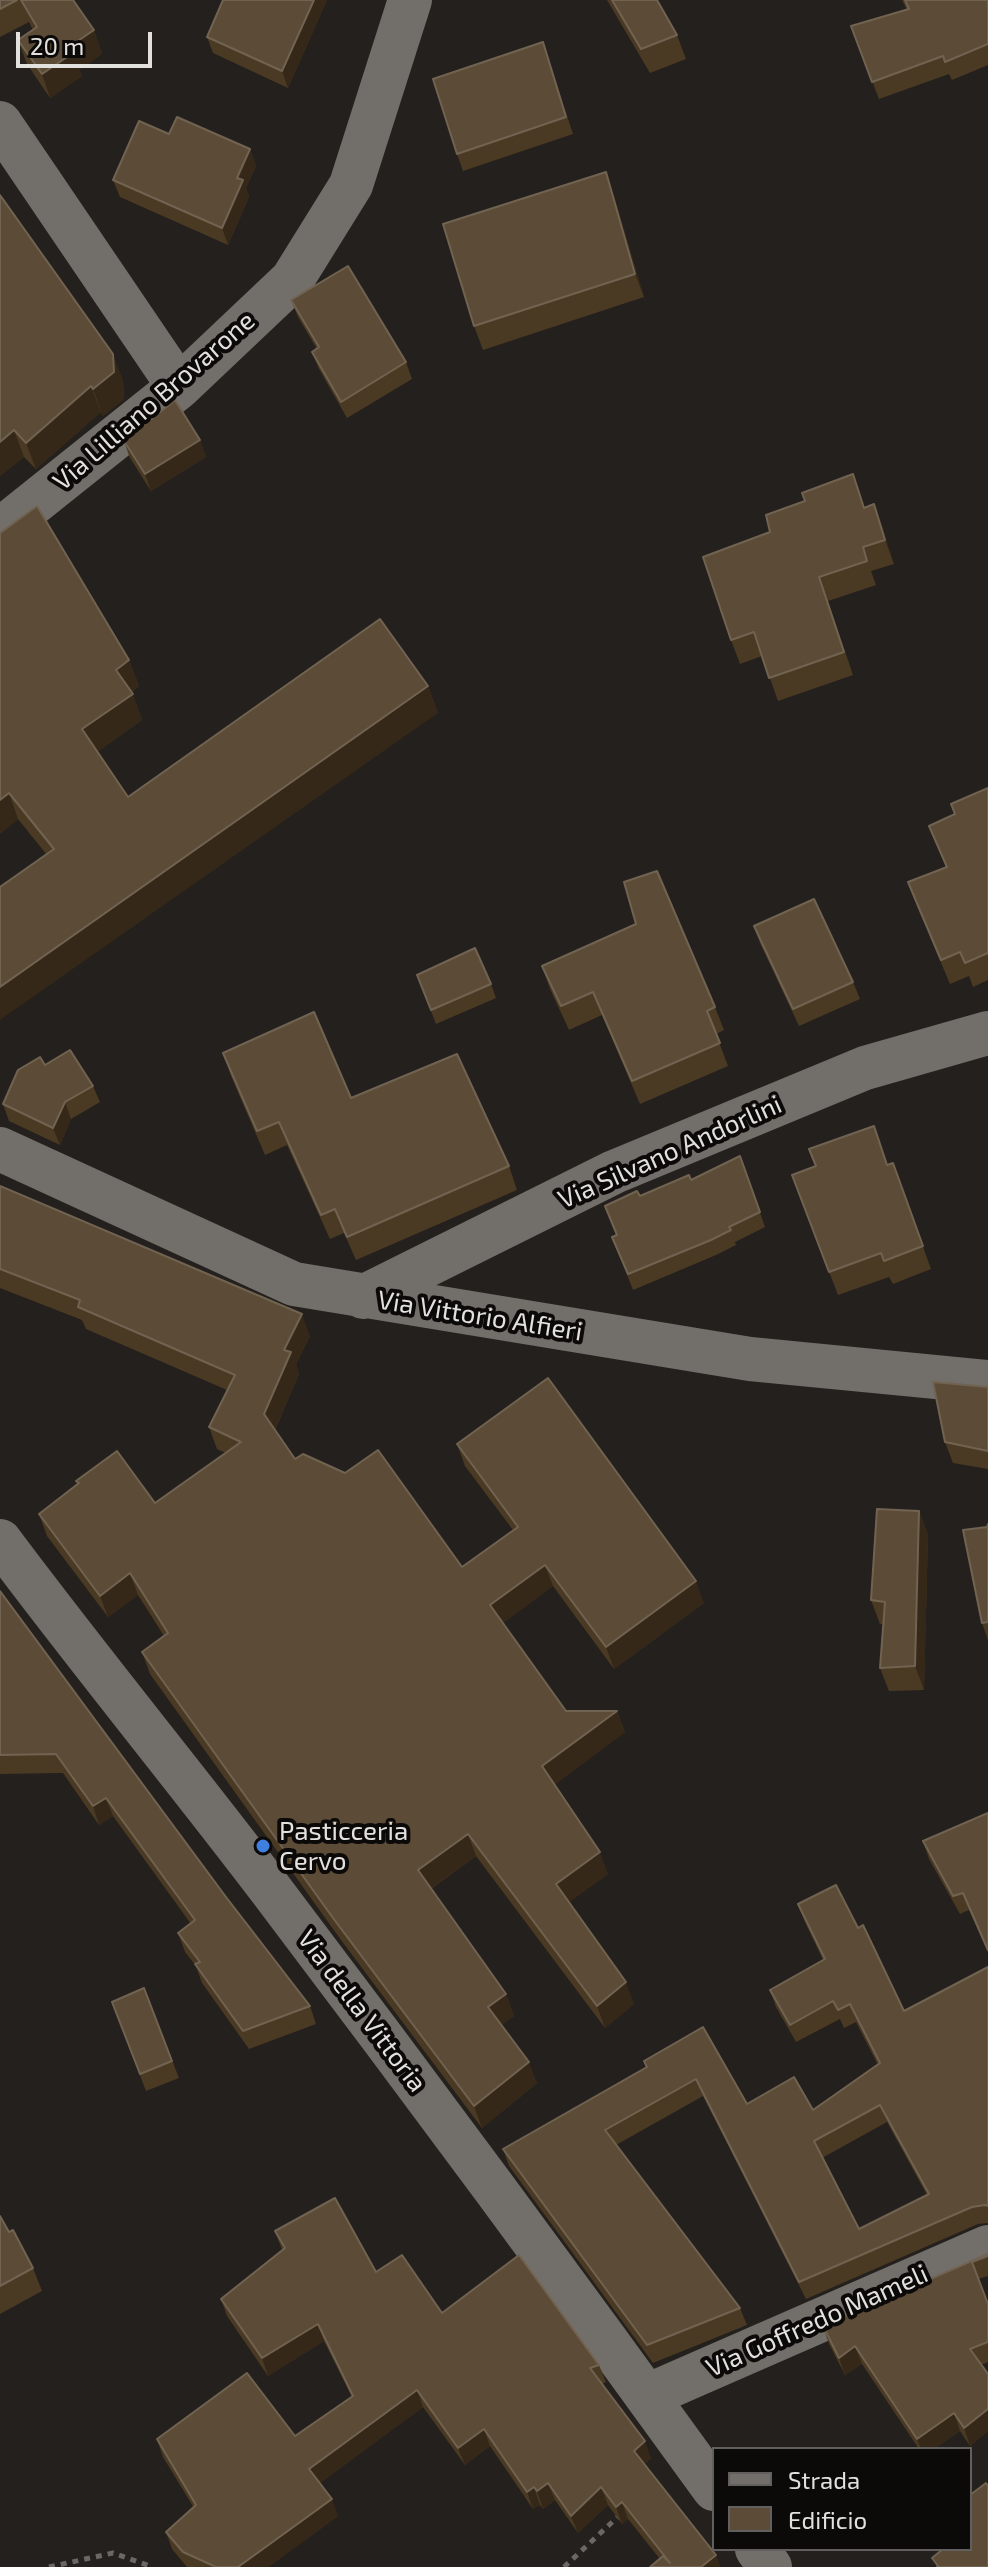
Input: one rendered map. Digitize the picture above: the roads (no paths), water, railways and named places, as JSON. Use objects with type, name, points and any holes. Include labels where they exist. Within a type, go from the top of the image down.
[{"type":"street","name":"Via Lilliano Brovarone","points":[[0,530],[179,387],[292,280],[351,185],[410,0]]},
{"type":"street","points":[[0,123],[179,387]]},
{"type":"street","name":"Via Silvano Andorlini","points":[[363,1297],[614,1172],[865,1068],[988,1033]]},
{"type":"street","name":"Via Vittorio Alfieri","points":[[0,1149],[294,1284],[750,1359],[988,1382]]},
{"type":"street","name":"Via della Vittoria","points":[[0,1541],[269,1887],[712,2486]]},
{"type":"street","name":"Via Goffredo Mameli","points":[[647,2396],[988,2247]]},
{"type":"place","name":"Pasticceria Cervo","points":[[263,1846]]}]
